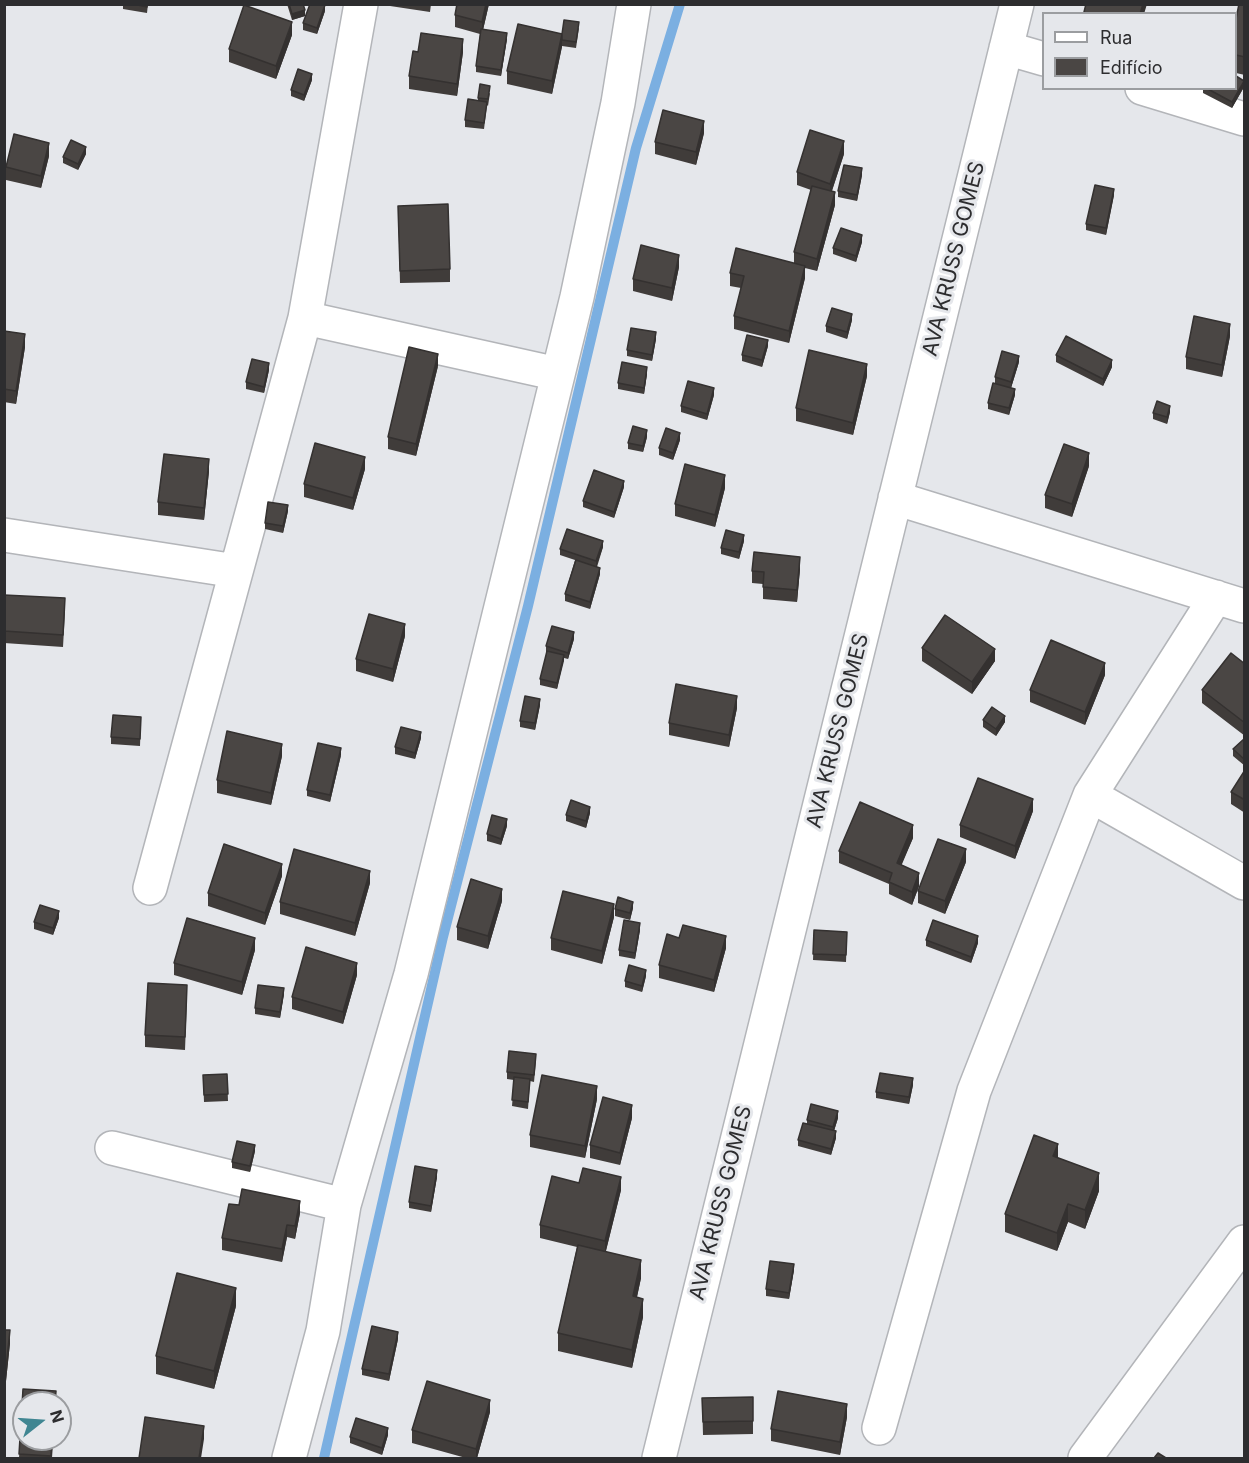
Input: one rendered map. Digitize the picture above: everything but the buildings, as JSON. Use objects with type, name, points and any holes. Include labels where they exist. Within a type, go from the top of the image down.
[{"type":"street","points":[[150,888],[305,318],[361,4]]},
{"type":"street","points":[[289,1458],[323,1331],[344,1205],[411,974],[577,297],[618,103],[634,4]]},
{"type":"street","name":"AVA KRUSS GOMES","points":[[659,1458],[1017,4]]},
{"type":"street","points":[[1006,48],[1042,58]]},
{"type":"street","points":[[1150,90],[1245,119]]},
{"type":"street","points":[[305,318],[558,374]]},
{"type":"street","points":[[879,1428],[974,1091],[1090,795],[1230,601],[895,498]]},
{"type":"street","points":[[4,535],[236,571]]},
{"type":"street","points":[[1090,795],[1245,883]]},
{"type":"street","points":[[112,1148],[344,1205]]},
{"type":"street","points":[[1085,1458],[1245,1242]]},
{"type":"waterway","points":[[324,1458],[443,937],[528,606],[636,148],[680,4]]}]
